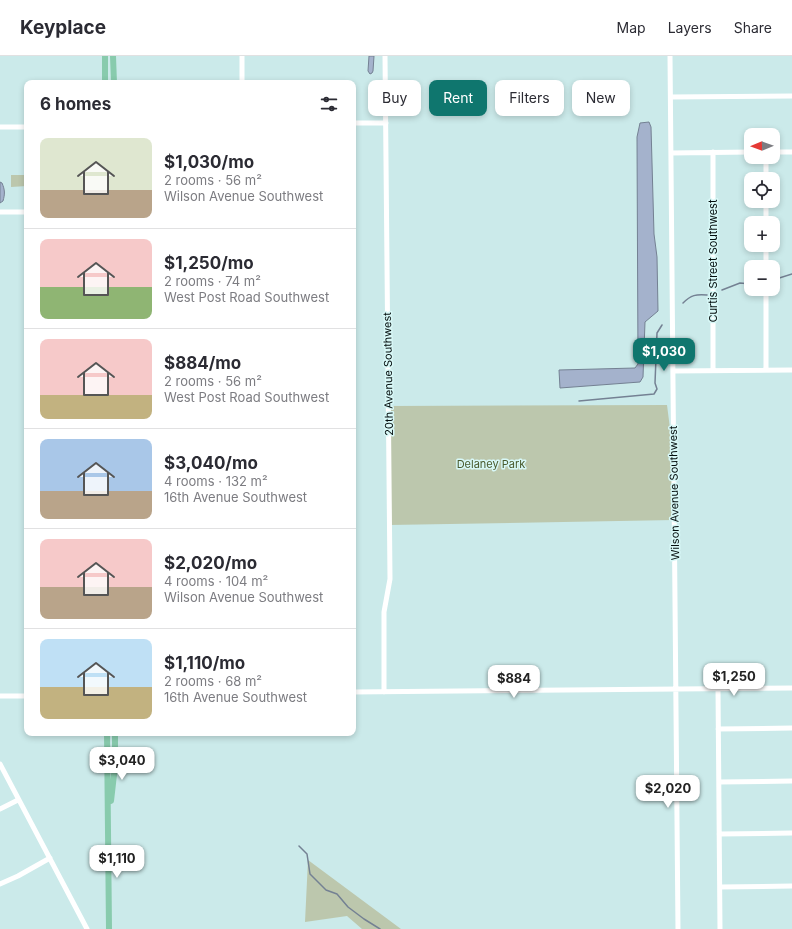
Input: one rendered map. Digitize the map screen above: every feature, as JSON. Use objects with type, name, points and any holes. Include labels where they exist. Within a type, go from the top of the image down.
[{"type":"main road","points":[[105,56],[105,80]]},
{"type":"main road","points":[[113,56],[114,80]]},
{"type":"main road","points":[[107,736],[108,929]]},
{"type":"main road","points":[[108,829],[115,766],[115,736]]},
{"type":"street","points":[[242,56],[242,80]]},
{"type":"street","name":"20th Avenue Southwest","points":[[384,692],[384,612],[390,579],[385,56]]},
{"type":"street","name":"Wilson Avenue Southwest","points":[[670,56],[678,929]]},
{"type":"street","points":[[671,97],[792,96]]},
{"type":"street","points":[[356,123],[386,123]]},
{"type":"street","points":[[0,127],[24,127]]},
{"type":"street","name":"Curtis Street Southwest","points":[[713,152],[714,370]]},
{"type":"street","points":[[671,153],[744,152]]},
{"type":"street","points":[[780,152],[792,152]]},
{"type":"street","points":[[0,212],[24,212]]},
{"type":"street","points":[[766,296],[766,370]]},
{"type":"street","points":[[673,370],[792,370]]},
{"type":"street","points":[[718,688],[720,929]]},
{"type":"street","points":[[356,692],[792,688]]},
{"type":"street","points":[[0,696],[24,696]]},
{"type":"street","points":[[718,729],[792,728]]},
{"type":"street","points":[[0,764],[86,929]]},
{"type":"street","points":[[719,782],[792,781]]},
{"type":"street","points":[[0,809],[18,800]]},
{"type":"street","points":[[719,834],[792,833]]},
{"type":"street","points":[[0,884],[18,876],[50,858]]},
{"type":"street","points":[[720,887],[792,886]]},
{"type":"green space","points":[[11,175],[24,175],[24,186],[11,187]]},
{"type":"green space","name":"Delaney Park","points":[[667,405],[673,452],[674,520],[389,525],[388,406]]},
{"type":"green space","points":[[308,860],[401,929],[362,929],[347,916],[305,922]]},
{"type":"water","points":[[369,56],[374,56],[373,71],[370,74],[368,71]]},
{"type":"water","points":[[649,122],[651,127],[658,311],[645,322],[643,377],[640,382],[560,388],[559,370],[635,368],[638,364],[637,137],[640,123]]},
{"type":"water","points":[[0,182],[4,188],[4,196],[3,201],[0,203]]},
{"type":"waterway","points":[[780,278],[792,274]]},
{"type":"waterway","points":[[722,290],[740,283],[744,283]]},
{"type":"waterway","points":[[683,303],[694,296],[707,295]]},
{"type":"waterway","points":[[579,401],[654,394],[657,389],[655,383],[657,333],[662,325]]},
{"type":"waterway","points":[[299,846],[307,854],[310,874],[326,890],[337,894],[348,907],[380,929]]}]
